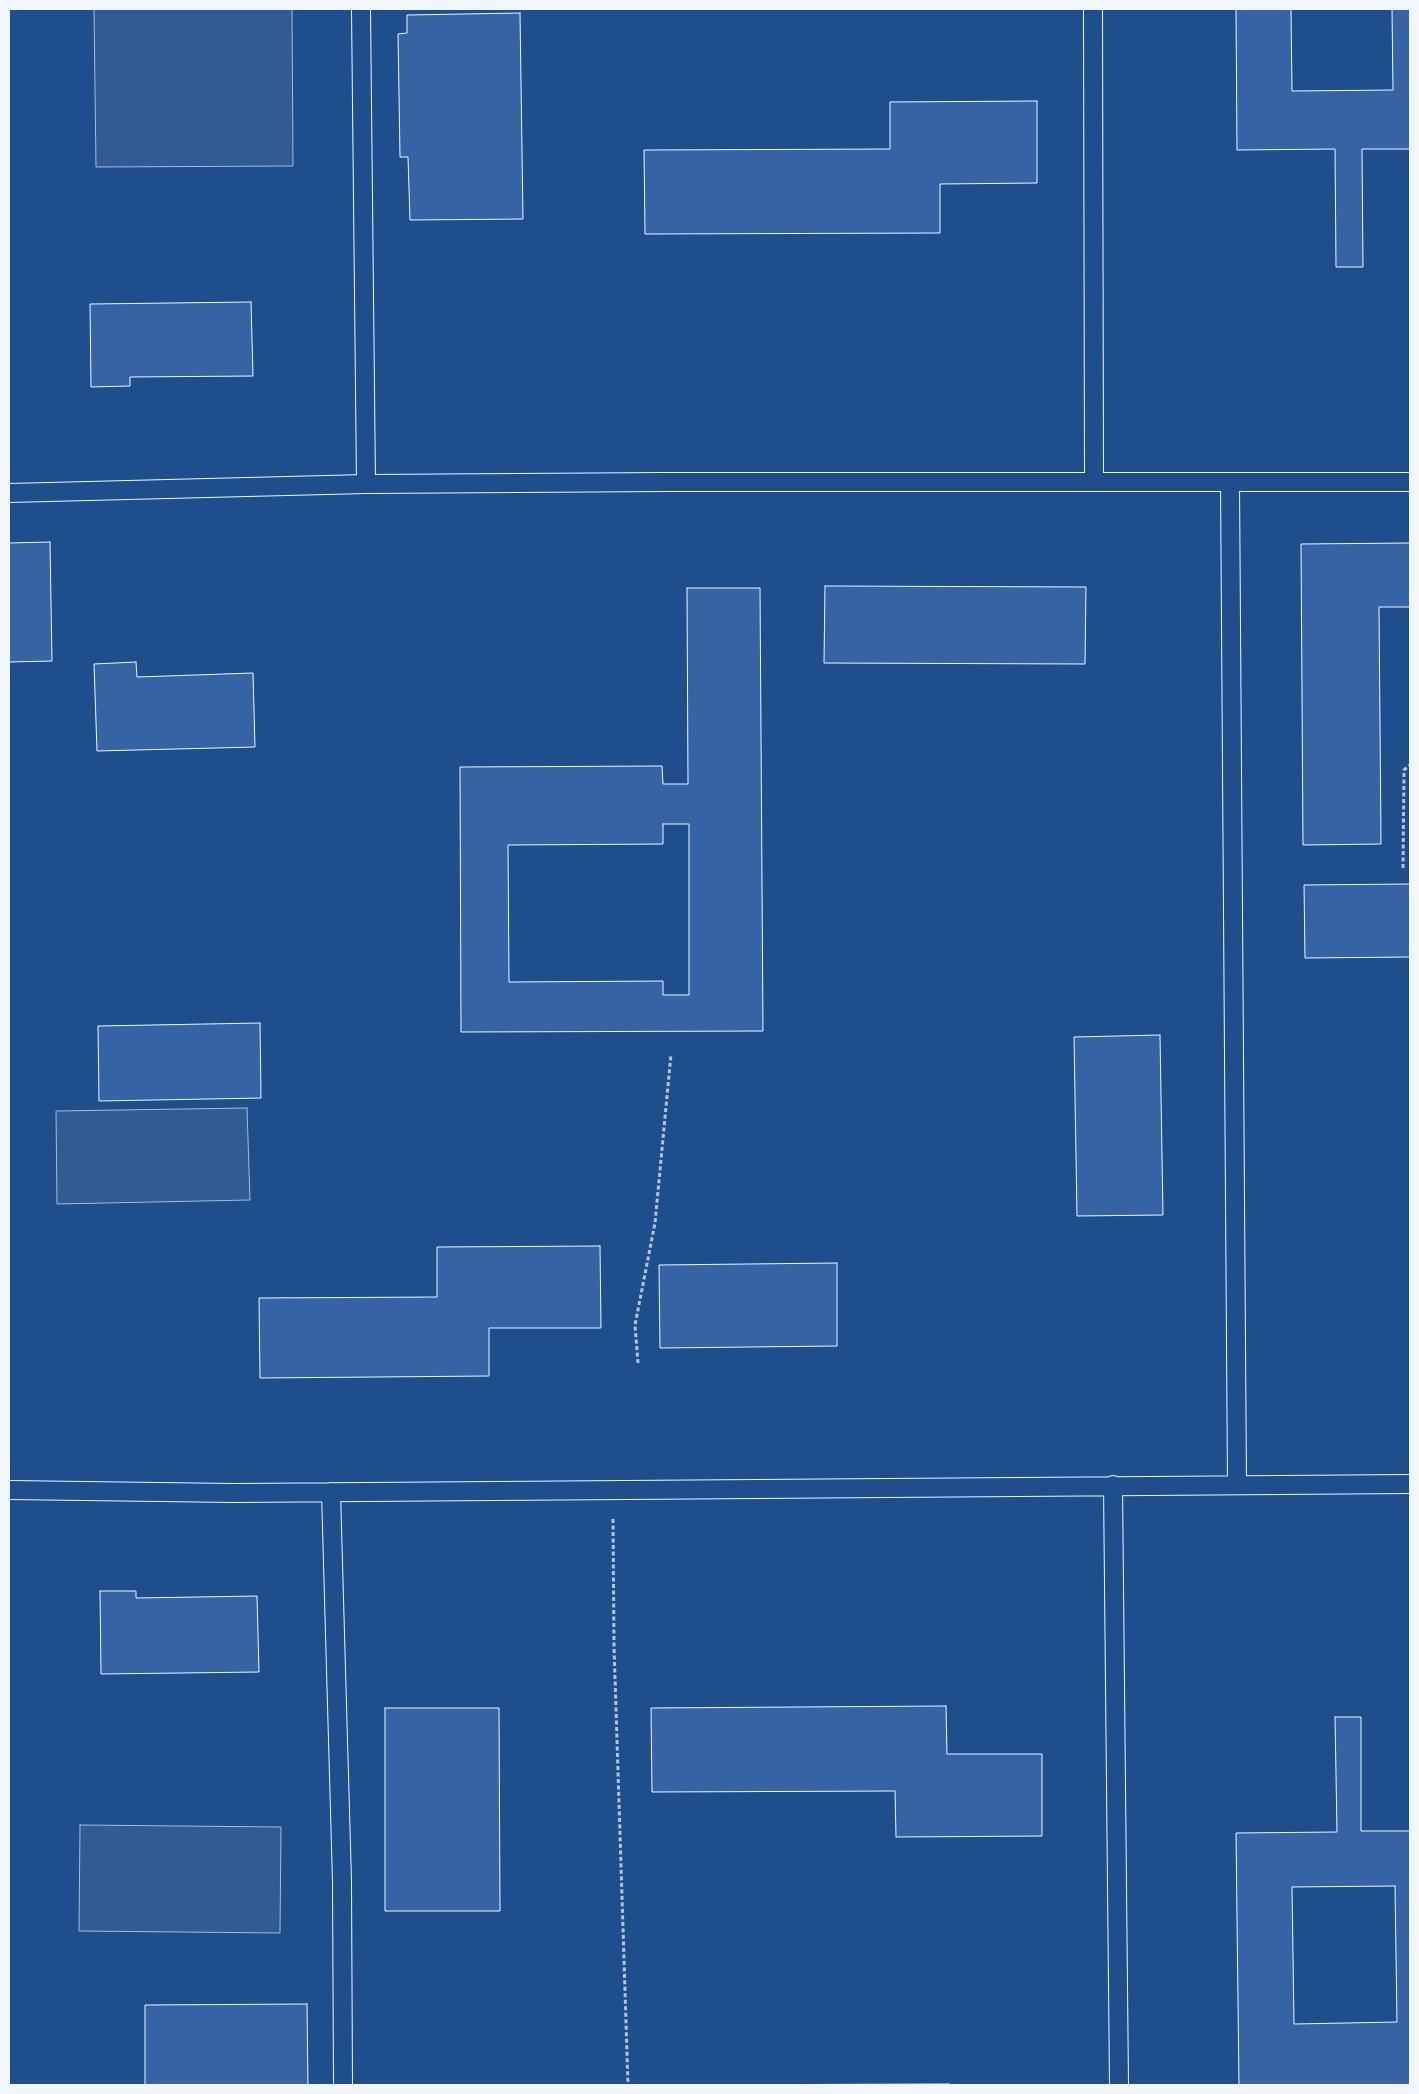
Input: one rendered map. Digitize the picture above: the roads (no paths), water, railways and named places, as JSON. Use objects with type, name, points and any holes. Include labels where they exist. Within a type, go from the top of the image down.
[{"type":"lane","points":[[361,9],[366,484]]},
{"type":"lane","points":[[1093,9],[1094,482]]},
{"type":"lane","points":[[1230,482],[1238,1484]]},
{"type":"lane","points":[[9,493],[366,484],[1410,482]]},
{"type":"lane","points":[[9,1490],[234,1493],[1410,1484]]},
{"type":"lane","points":[[1113,1485],[1119,2085]]},
{"type":"lane","points":[[331,1492],[342,1882],[344,2085]]}]
